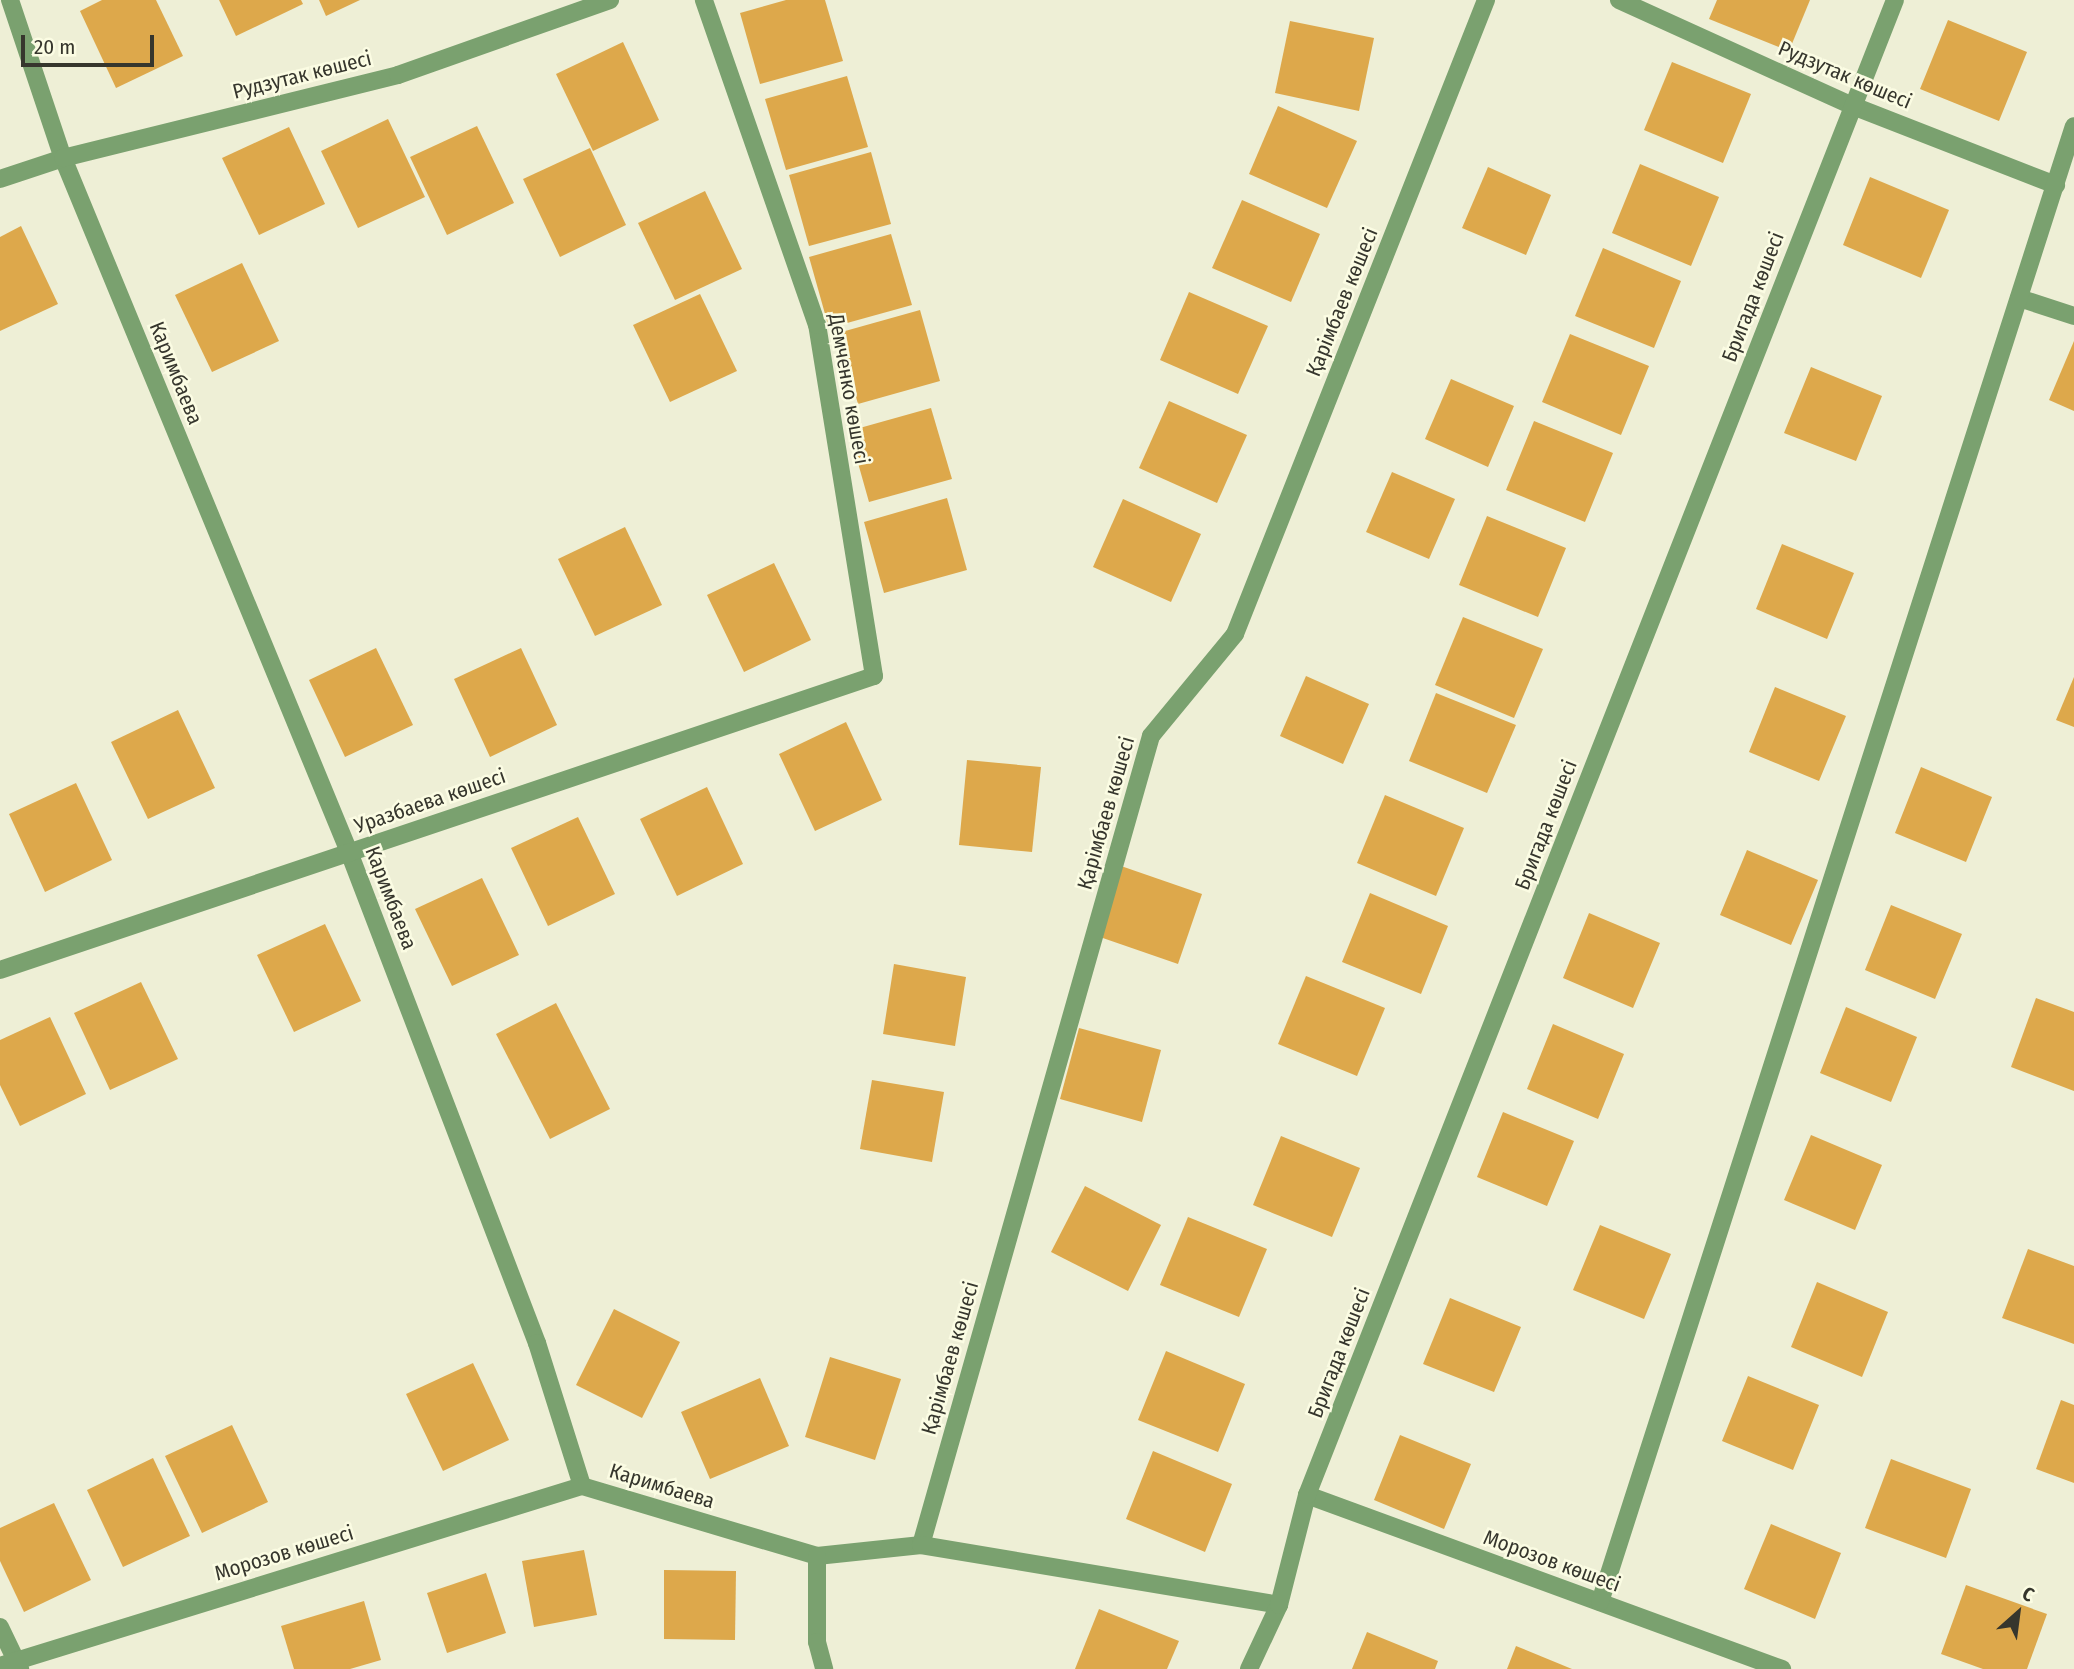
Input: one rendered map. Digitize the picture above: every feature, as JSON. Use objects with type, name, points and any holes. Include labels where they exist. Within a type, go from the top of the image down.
[{"type":"street","name":"Каримбаева","points":[[10,0],[62,158],[349,852],[537,1343],[582,1486],[817,1556]]},
{"type":"street","name":"Рудзутак көшесі","points":[[0,179],[62,158],[397,75],[610,0]]},
{"type":"street","name":"Демченко көшесі","points":[[705,0],[817,325],[874,676]]},
{"type":"street","name":"Қарімбаев көшесі","points":[[920,1545],[1151,736],[1236,634],[1486,0]]},
{"type":"street","name":"Рудзутак көшесі","points":[[1619,0],[1853,106],[2056,186]]},
{"type":"street","name":"Бригада көшесі","points":[[1249,1669],[1279,1605],[1307,1495],[1895,0]]},
{"type":"street","points":[[1600,1602],[2074,126]]},
{"type":"street","points":[[2019,298],[2074,316]]},
{"type":"street","name":"Уразбаева көшесі","points":[[0,970],[874,676]]},
{"type":"street","name":"Морозов көшесі","points":[[12,1665],[582,1486]]},
{"type":"street","name":"Морозов көшесі","points":[[1307,1495],[1782,1669]]},
{"type":"street","points":[[824,1669],[817,1642],[817,1556],[920,1545],[1279,1605]]},
{"type":"street","points":[[0,1627],[12,1665]]},
{"type":"building","points":[[102,0],[156,0],[183,56],[116,88],[80,11]]},
{"type":"building","points":[[219,0],[301,0],[303,4],[236,36]]},
{"type":"building","points":[[319,0],[360,0],[326,16]]},
{"type":"building","points":[[786,0],[825,0],[843,61],[760,84],[740,13]]},
{"type":"building","points":[[1717,0],[1810,0],[1789,51],[1709,19]]},
{"type":"building","points":[[1948,20],[2027,52],[1999,121],[1920,89]]},
{"type":"building","points":[[1290,21],[1374,38],[1359,111],[1275,93]]},
{"type":"building","points":[[623,42],[659,120],[593,151],[556,74]]},
{"type":"building","points":[[1672,62],[1751,94],[1723,163],[1644,130]]},
{"type":"building","points":[[847,76],[868,147],[786,170],[765,99]]},
{"type":"building","points":[[1278,106],[1357,141],[1327,208],[1249,174]]},
{"type":"building","points":[[388,119],[425,197],[358,228],[321,151]]},
{"type":"building","points":[[477,126],[514,203],[447,235],[410,157]]},
{"type":"building","points":[[289,127],[325,204],[259,235],[222,158]]},
{"type":"building","points":[[590,148],[626,225],[560,257],[523,179]]},
{"type":"building","points":[[871,152],[891,224],[809,246],[789,175]]},
{"type":"building","points":[[1640,164],[1719,197],[1691,266],[1612,233]]},
{"type":"building","points":[[1488,167],[1551,195],[1526,255],[1462,228]]},
{"type":"building","points":[[1870,177],[1949,210],[1921,278],[1843,245]]},
{"type":"building","points":[[705,191],[742,269],[675,300],[638,223]]},
{"type":"building","points":[[1242,200],[1320,234],[1291,302],[1212,268]]},
{"type":"building","points":[[21,226],[58,304],[0,331],[0,237]]},
{"type":"building","points":[[891,234],[912,305],[829,328],[809,257]]},
{"type":"building","points":[[1603,248],[1681,281],[1654,348],[1575,316]]},
{"type":"building","points":[[242,263],[279,341],[212,372],[175,295]]},
{"type":"building","points":[[1189,292],[1268,326],[1238,394],[1160,360]]},
{"type":"building","points":[[700,294],[737,371],[670,402],[633,325]]},
{"type":"building","points":[[920,310],[940,381],[858,404],[838,333]]},
{"type":"building","points":[[1570,334],[1649,366],[1621,435],[1542,402]]},
{"type":"building","points":[[2074,341],[2074,411],[2049,400]]},
{"type":"building","points":[[1811,367],[1882,396],[1856,461],[1784,433]]},
{"type":"building","points":[[1451,379],[1514,406],[1488,467],[1425,439]]},
{"type":"building","points":[[1169,401],[1247,435],[1217,503],[1139,468]]},
{"type":"building","points":[[931,408],[952,479],[869,502],[849,431]]},
{"type":"building","points":[[1534,421],[1613,453],[1585,522],[1506,490]]},
{"type":"building","points":[[1392,472],[1455,499],[1429,559],[1366,532]]},
{"type":"building","points":[[947,498],[967,570],[884,593],[864,522]]},
{"type":"building","points":[[1123,499],[1201,534],[1171,602],[1093,567]]},
{"type":"building","points":[[1487,516],[1566,548],[1538,617],[1459,585]]},
{"type":"building","points":[[625,527],[662,605],[595,636],[558,559]]},
{"type":"building","points":[[1782,544],[1854,573],[1827,639],[1756,609]]},
{"type":"building","points":[[774,563],[811,640],[744,672],[707,595]]},
{"type":"building","points":[[1463,617],[1543,649],[1514,718],[1435,685]]},
{"type":"building","points":[[376,648],[413,725],[345,757],[309,680]]},
{"type":"building","points":[[521,648],[557,725],[490,757],[454,679]]},
{"type":"building","points":[[1306,676],[1369,704],[1343,764],[1280,736]]},
{"type":"building","points":[[2074,677],[2074,727],[2056,720]]},
{"type":"building","points":[[1775,687],[1846,716],[1819,781],[1749,752]]},
{"type":"building","points":[[1436,693],[1516,725],[1487,793],[1409,761]]},
{"type":"building","points":[[178,710],[215,788],[148,819],[111,742]]},
{"type":"building","points":[[846,722],[882,800],[815,831],[779,754]]},
{"type":"building","points":[[967,760],[1041,767],[1032,852],[959,845]]},
{"type":"building","points":[[1921,767],[1992,797],[1966,862],[1895,833]]},
{"type":"building","points":[[76,783],[112,860],[45,892],[9,814]]},
{"type":"building","points":[[707,787],[743,864],[677,896],[640,819]]},
{"type":"building","points":[[1385,795],[1464,828],[1436,896],[1357,863]]},
{"type":"building","points":[[578,817],[615,894],[548,926],[511,848]]},
{"type":"building","points":[[1747,850],[1818,880],[1791,945],[1720,915]]},
{"type":"building","points":[[1121,866],[1202,894],[1178,964],[1097,936]]},
{"type":"building","points":[[482,878],[519,955],[452,986],[415,909]]},
{"type":"building","points":[[1370,893],[1448,926],[1421,994],[1342,962]]},
{"type":"building","points":[[1891,905],[1962,934],[1935,999],[1865,970]]},
{"type":"building","points":[[1589,913],[1660,943],[1633,1008],[1563,978]]},
{"type":"building","points":[[325,924],[361,1001],[294,1032],[257,955]]},
{"type":"building","points":[[894,964],[966,977],[955,1046],[883,1034]]},
{"type":"building","points":[[1306,976],[1385,1008],[1357,1076],[1278,1044]]},
{"type":"building","points":[[141,982],[178,1059],[110,1090],[74,1013]]},
{"type":"building","points":[[2036,998],[2074,1012],[2074,1091],[2011,1067]]},
{"type":"building","points":[[556,1003],[610,1109],[550,1139],[496,1034]]},
{"type":"building","points":[[1846,1007],[1917,1037],[1891,1102],[1820,1073]]},
{"type":"building","points":[[50,1017],[86,1094],[20,1126],[0,1085],[0,1040]]},
{"type":"building","points":[[1553,1024],[1624,1054],[1598,1119],[1527,1089]]},
{"type":"building","points":[[1079,1028],[1161,1050],[1142,1122],[1060,1099]]},
{"type":"building","points":[[872,1080],[944,1092],[932,1162],[860,1149]]},
{"type":"building","points":[[1503,1112],[1574,1141],[1547,1206],[1477,1177]]},
{"type":"building","points":[[1811,1135],[1882,1165],[1855,1230],[1784,1200]]},
{"type":"building","points":[[1281,1136],[1360,1168],[1332,1237],[1253,1205]]},
{"type":"building","points":[[1085,1186],[1161,1225],[1128,1291],[1051,1252]]},
{"type":"building","points":[[1188,1217],[1267,1249],[1239,1317],[1160,1285]]},
{"type":"building","points":[[1600,1225],[1671,1254],[1644,1319],[1573,1290]]},
{"type":"building","points":[[2028,1249],[2074,1266],[2074,1344],[2002,1318]]},
{"type":"building","points":[[1817,1282],[1888,1312],[1862,1377],[1791,1347]]},
{"type":"building","points":[[1450,1298],[1521,1327],[1494,1392],[1423,1364]]},
{"type":"building","points":[[614,1309],[680,1342],[642,1418],[576,1385]]},
{"type":"building","points":[[1166,1351],[1245,1384],[1218,1452],[1138,1420]]},
{"type":"building","points":[[830,1357],[901,1379],[875,1460],[805,1437]]},
{"type":"building","points":[[473,1363],[509,1440],[443,1471],[406,1394]]},
{"type":"building","points":[[1748,1376],[1819,1405],[1793,1470],[1722,1441]]},
{"type":"building","points":[[760,1378],[789,1446],[710,1479],[681,1412]]},
{"type":"building","points":[[2061,1400],[2074,1405],[2074,1483],[2036,1469]]},
{"type":"building","points":[[232,1425],[268,1502],[202,1533],[165,1456]]},
{"type":"building","points":[[1400,1435],[1471,1464],[1444,1529],[1374,1500]]},
{"type":"building","points":[[1153,1451],[1232,1484],[1205,1552],[1126,1519]]},
{"type":"building","points":[[153,1458],[190,1536],[123,1567],[87,1490]]},
{"type":"building","points":[[1891,1459],[1971,1489],[1946,1558],[1865,1528]]},
{"type":"building","points":[[54,1503],[91,1580],[24,1612],[0,1561],[0,1528]]},
{"type":"building","points":[[1771,1524],[1841,1553],[1815,1619],[1744,1589]]},
{"type":"building","points":[[584,1550],[597,1615],[534,1627],[522,1561]]},
{"type":"building","points":[[664,1570],[736,1571],[735,1640],[664,1639]]},
{"type":"building","points":[[486,1573],[506,1633],[447,1653],[427,1593]]},
{"type":"building","points":[[1966,1585],[2047,1614],[2027,1669],[1983,1669],[1941,1654]]},
{"type":"building","points":[[364,1601],[381,1660],[350,1669],[294,1669],[281,1626]]},
{"type":"building","points":[[1099,1609],[1179,1641],[1167,1669],[1075,1669]]},
{"type":"building","points":[[1367,1632],[1438,1661],[1435,1669],[1352,1669]]},
{"type":"building","points":[[1516,1646],[1572,1669],[1507,1669]]}]
